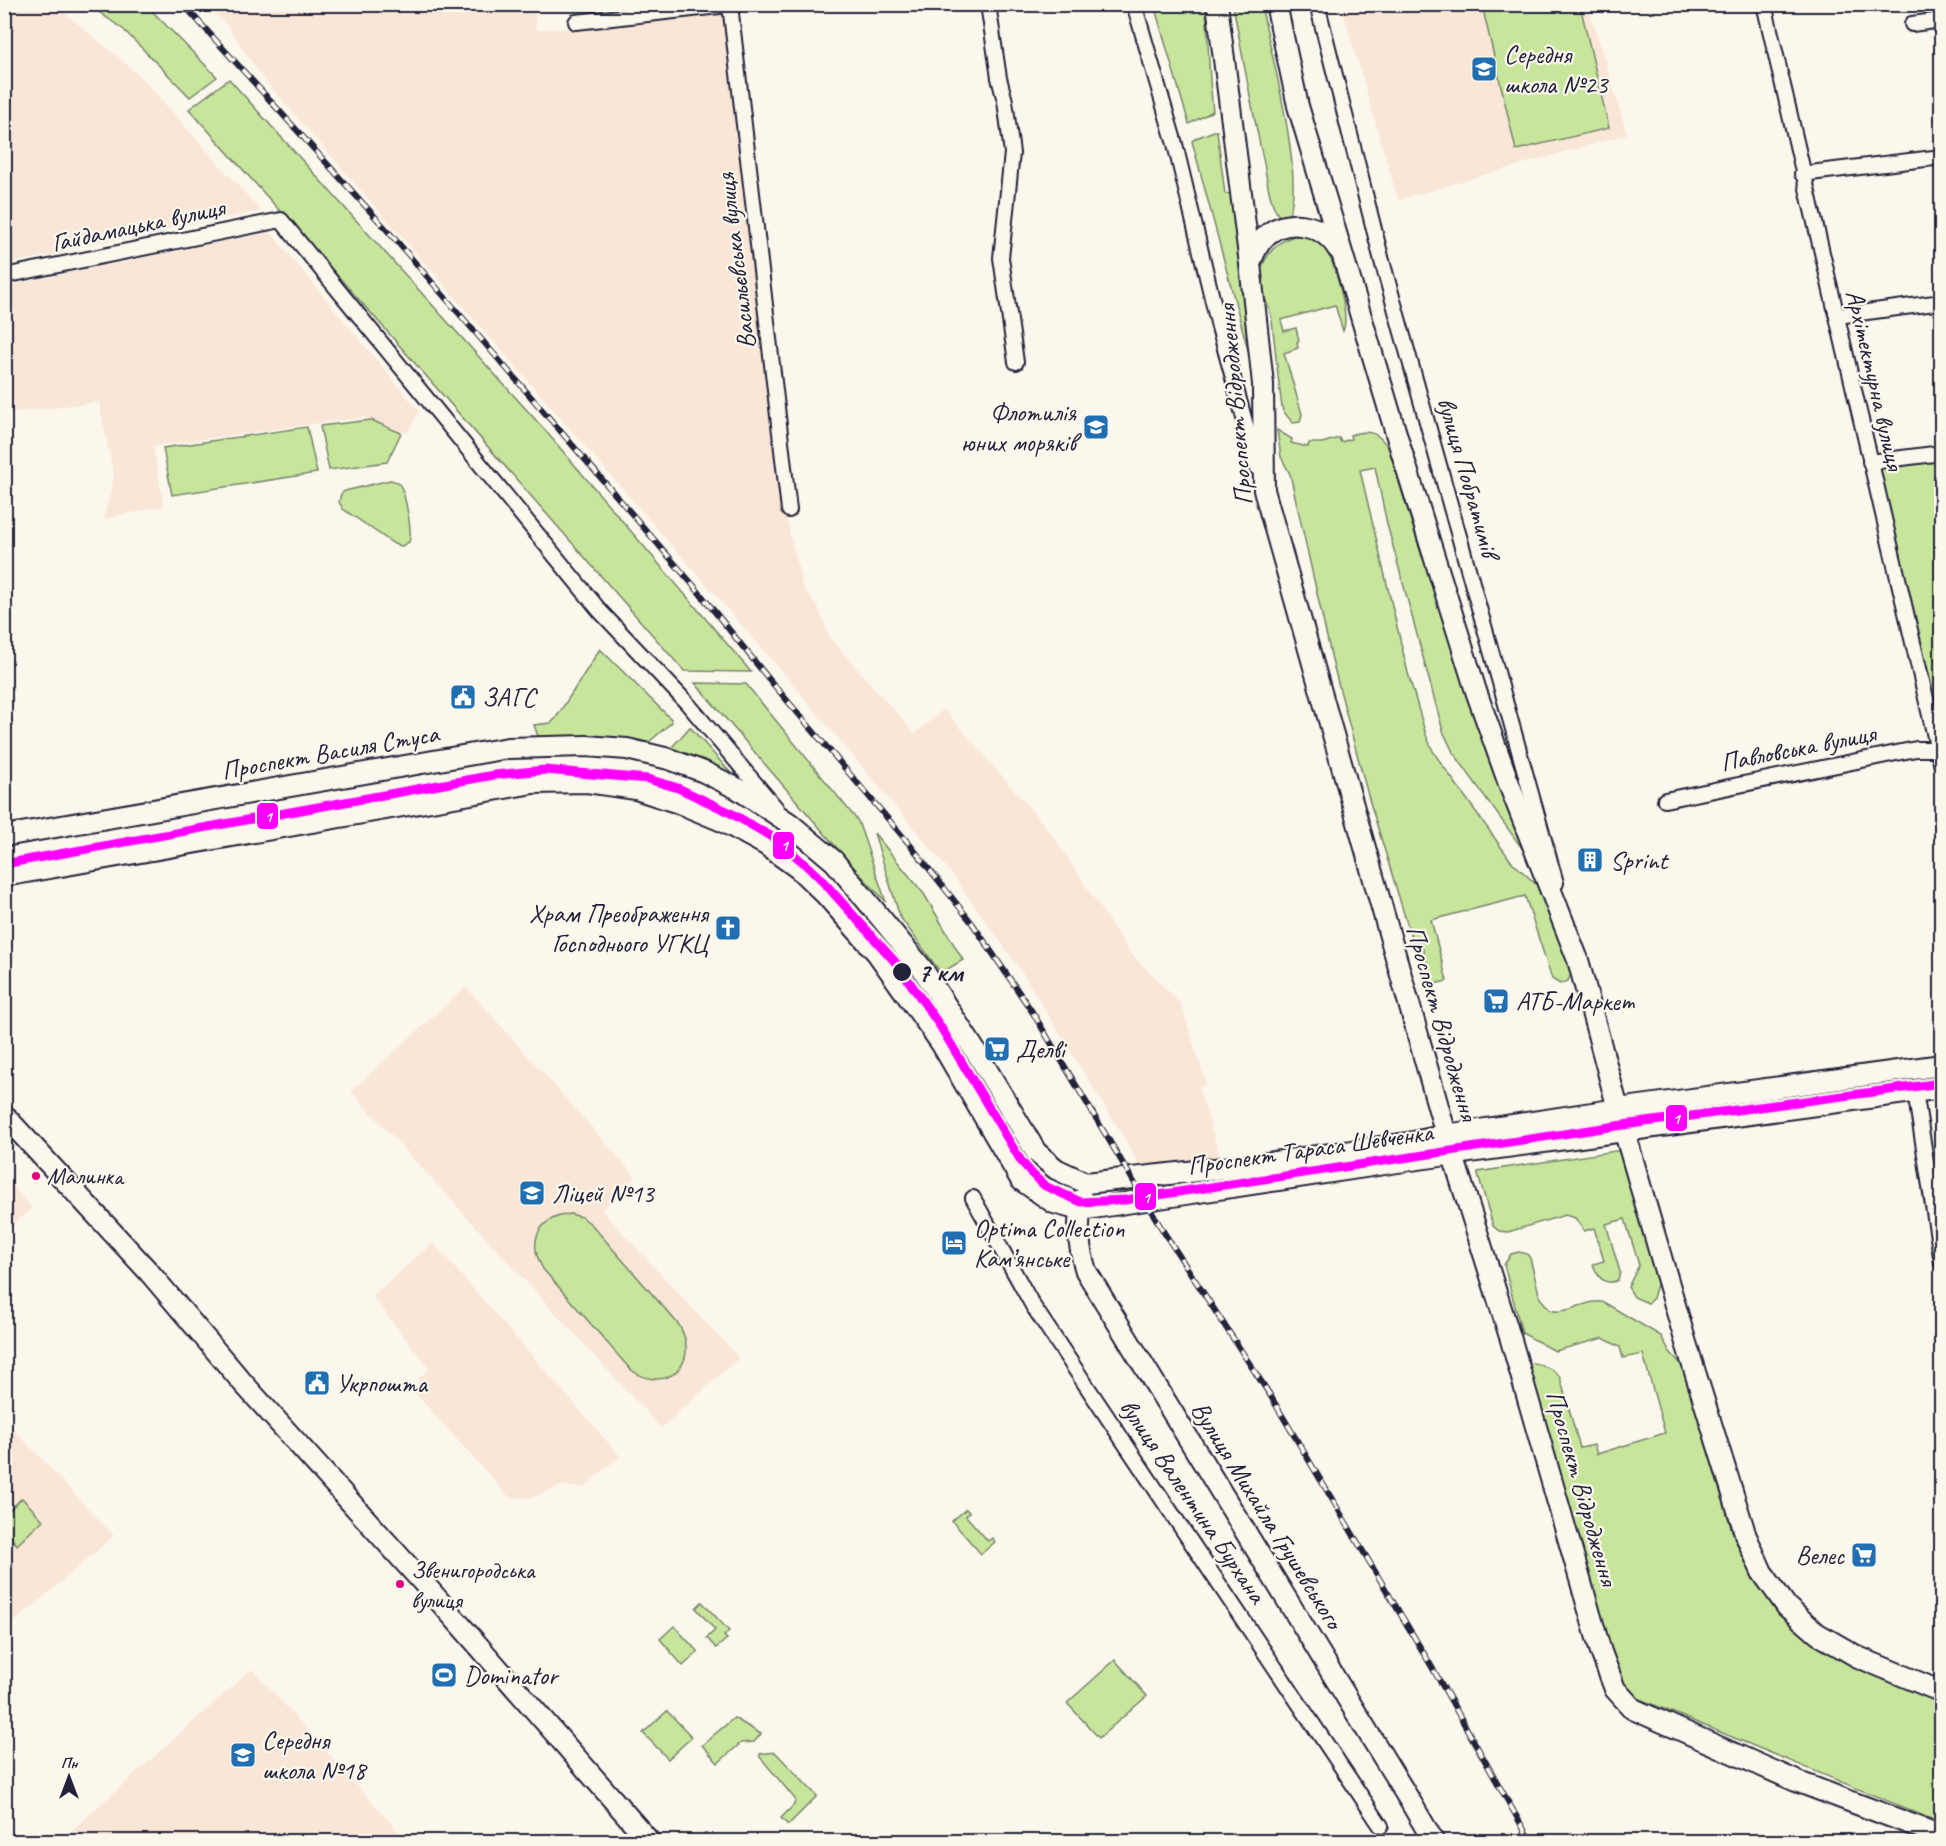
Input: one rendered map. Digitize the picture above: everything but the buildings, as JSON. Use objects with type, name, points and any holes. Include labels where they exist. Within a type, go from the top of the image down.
[{"type":"main road","name":"Проспект Відродження","points":[[1217,4],[1263,384],[1264,490],[1446,1135],[1511,1340],[1601,1652],[1615,1689],[1633,1709],[1796,1781],[1941,1836]]},
{"type":"main road","points":[[1276,4],[1298,106],[1341,254],[1476,691],[1509,784],[1578,960],[1618,1109],[1731,1493],[1746,1536],[1762,1572],[1787,1607],[1818,1634],[1858,1657],[1941,1692]]},
{"type":"main road","points":[[1250,264],[1255,250],[1264,237],[1277,229],[1292,225],[1307,225],[1321,231],[1333,241],[1341,254]]},
{"type":"main road","name":"Проспект Василя Стуса","points":[[4,836],[508,748],[586,746],[627,749],[669,759],[704,772],[738,789],[789,823],[834,861],[921,967],[978,1055],[1036,1152],[1056,1169],[1086,1183]]},
{"type":"main road","points":[[4,876],[534,783],[587,782],[636,789],[679,803],[722,821],[766,845],[799,869],[877,953],[941,1043],[1021,1180],[1054,1203],[1080,1210],[1086,1183]]},
{"type":"main road","name":"Проспект Тараса Шевченка","points":[[1086,1183],[1261,1164],[1618,1109],[1941,1065]]},
{"type":"main road","name":"Проспект Тараса Шевченка","points":[[1080,1210],[1453,1155],[1941,1088]]},
{"type":"main road","points":[[4,1115],[142,1265],[243,1383],[427,1587],[650,1842]]},
{"type":"main road","name":"Вулиця Михайла Грушевського","points":[[1080,1210],[1077,1230],[1086,1270],[1434,1842]]},
{"type":"street","points":[[576,22],[737,4]]},
{"type":"street","points":[[988,4],[1012,153],[1002,258],[1016,362]]},
{"type":"street","points":[[1134,4],[1175,144],[1219,327],[1264,490]]},
{"type":"street","name":"вулиця Побратимів","points":[[1317,4],[1382,261],[1578,960]]},
{"type":"street","name":"Архітектурна вулиця","points":[[1764,4],[1802,174],[1939,749],[1941,767]]},
{"type":"street","name":"Васильєвська вулиця","points":[[730,5],[789,510]]},
{"type":"street","points":[[1912,24],[1941,20]]},
{"type":"street","points":[[1802,174],[1941,157]]},
{"type":"street","name":"Гайдамацька вулиця","points":[[4,276],[281,220],[600,611],[680,695],[789,823]]},
{"type":"street","points":[[1837,316],[1941,302]]},
{"type":"street","points":[[1870,462],[1941,453]]},
{"type":"street","name":"Павловська вулиця","points":[[1665,800],[1916,749],[1939,749]]},
{"type":"street","points":[[1916,1091],[1941,1263]]},
{"type":"street","name":"вулиця Валентина Бурхана","points":[[973,1198],[1033,1306],[1382,1826]]},
{"type":"shaded area","points":[[5,4],[55,5],[139,75],[261,211],[63,249],[63,253],[5,264]]},
{"type":"shaded area","points":[[205,5],[535,5],[536,30],[578,28],[727,12],[783,506],[803,588],[818,607],[830,638],[915,734],[944,709],[1051,833],[1130,953],[1181,1004],[1206,1084],[1199,1089],[1220,1156],[1142,1171],[1128,1144],[1022,972],[952,874],[781,670],[261,76],[227,25]]},
{"type":"shaded area","name":"Середня школа №23","points":[[1341,5],[1588,5],[1627,134],[1398,200]]},
{"type":"shaded area","points":[[270,232],[419,411],[407,433],[364,417],[153,446],[164,506],[104,519],[114,477],[99,402],[5,413],[5,286]]},
{"type":"shaded area","name":"Ліцей №13","points":[[466,987],[636,1177],[601,1210],[739,1358],[661,1428],[351,1091]]},
{"type":"shaded area","points":[[5,1178],[32,1208],[4,1232]]},
{"type":"shaded area","points":[[433,1243],[620,1456],[584,1487],[561,1486],[531,1498],[509,1497],[414,1392],[420,1377],[430,1369],[372,1296]]},
{"type":"shaded area","points":[[4,1419],[114,1536],[5,1630],[4,1630]]},
{"type":"shaded area","name":"Середня школа №18","points":[[252,1669],[407,1841],[60,1841]]},
{"type":"green space","points":[[89,5],[146,5],[217,77],[190,97],[124,30]]},
{"type":"green space","points":[[1154,5],[1206,5],[1213,111],[1189,124]]},
{"type":"green space","points":[[1233,5],[1261,5],[1290,143],[1293,196],[1289,214],[1284,217],[1279,216],[1269,190]]},
{"type":"green space","points":[[1482,5],[1580,5],[1609,128],[1516,150]]},
{"type":"green space","points":[[229,79],[543,428],[751,672],[684,671],[189,109]]},
{"type":"green space","points":[[1217,131],[1225,194],[1232,193],[1251,347],[1248,350],[1192,141]]},
{"type":"green space","points":[[1294,236],[1315,239],[1326,250],[1336,272],[1343,299],[1345,323],[1343,331],[1335,305],[1281,320],[1284,331],[1296,328],[1299,341],[1297,342],[1298,348],[1284,353],[1302,414],[1300,422],[1293,423],[1282,407],[1272,320],[1260,277],[1268,254],[1280,243]]},
{"type":"green space","points":[[371,420],[401,433],[387,462],[329,470],[320,426]]},
{"type":"green space","points":[[307,427],[317,473],[172,495],[163,448]]},
{"type":"green space","points":[[1277,430],[1292,439],[1291,443],[1308,447],[1309,443],[1322,443],[1339,438],[1341,442],[1351,439],[1350,435],[1368,432],[1381,439],[1389,449],[1422,557],[1436,580],[1541,875],[1453,752],[1443,731],[1387,524],[1375,467],[1360,470],[1408,673],[1426,735],[1434,753],[1511,861],[1539,887],[1549,916],[1565,943],[1571,974],[1568,981],[1560,984],[1552,979],[1525,896],[1431,920],[1447,981],[1434,984],[1420,941],[1413,943],[1369,799],[1333,664],[1290,474],[1281,457]]},
{"type":"green space","points":[[1941,460],[1941,738],[1878,468]]},
{"type":"green space","points":[[390,480],[399,484],[408,513],[410,537],[409,542],[402,546],[394,544],[343,509],[339,502],[341,494],[345,491]]},
{"type":"green space","points":[[600,649],[672,722],[649,742],[538,736],[534,725],[551,723],[556,718]]},
{"type":"green space","points":[[695,683],[746,684],[858,821],[886,902],[856,870]]},
{"type":"green space","points":[[690,727],[730,775],[677,754],[672,747]]},
{"type":"green space","points":[[874,833],[924,894],[963,960],[941,973],[900,917]]},
{"type":"green space","points":[[1622,1150],[1658,1281],[1653,1298],[1648,1303],[1634,1297],[1628,1287],[1639,1265],[1625,1219],[1606,1224],[1620,1272],[1618,1280],[1605,1281],[1599,1276],[1593,1264],[1604,1261],[1594,1228],[1584,1231],[1575,1218],[1565,1215],[1508,1232],[1499,1231],[1493,1226],[1478,1174],[1478,1172]]},
{"type":"green space","points":[[570,1214],[582,1217],[592,1225],[679,1325],[685,1339],[686,1352],[683,1363],[676,1372],[656,1379],[643,1376],[630,1369],[543,1269],[536,1249],[538,1232],[550,1220]]},
{"type":"green space","points":[[1519,1252],[1527,1254],[1530,1258],[1540,1298],[1550,1310],[1564,1311],[1591,1302],[1605,1303],[1661,1336],[1670,1352],[1682,1365],[1734,1537],[1753,1579],[1782,1615],[1941,1699],[1941,1823],[1630,1695],[1621,1684],[1527,1369],[1530,1363],[1538,1364],[1550,1369],[1560,1377],[1580,1448],[1594,1445],[1597,1454],[1665,1433],[1643,1354],[1623,1358],[1620,1347],[1603,1338],[1555,1351],[1522,1333],[1504,1265],[1511,1254]]},
{"type":"green space","points":[[22,1498],[43,1520],[17,1545],[5,1530],[5,1514]]},
{"type":"green space","points":[[966,1509],[969,1512],[966,1516],[988,1541],[992,1538],[995,1542],[981,1554],[952,1521]]},
{"type":"green space","points":[[702,1602],[729,1631],[724,1636],[727,1639],[716,1648],[707,1638],[715,1630],[696,1608]]},
{"type":"green space","points":[[674,1626],[698,1652],[683,1666],[660,1639]]},
{"type":"green space","points":[[1115,1660],[1147,1696],[1099,1738],[1067,1703]]},
{"type":"green space","points":[[667,1711],[692,1737],[668,1759],[643,1733]]},
{"type":"green space","points":[[734,1718],[761,1734],[754,1742],[741,1743],[718,1763],[702,1745]]},
{"type":"green space","points":[[775,1752],[817,1796],[788,1825],[781,1818],[794,1805],[795,1799],[760,1757],[760,1754]]},
{"type":"railway","points":[[183,4],[387,230],[694,586],[768,678],[911,846],[972,923],[1033,1013],[1165,1234],[1270,1395],[1429,1662],[1531,1842]]},
{"type":"transit line","name":"1","points":[[4,864],[494,775],[545,770],[648,779],[678,788],[729,812],[779,841],[819,877],[897,964],[940,1026],[1021,1161],[1045,1186],[1081,1202],[1125,1200],[1623,1125],[1942,1083]]},
{"type":"place","name":"Середня школа №23","points":[[1484,69]]},
{"type":"place","name":"Флотилія юних моряків","points":[[1096,427]]},
{"type":"place","name":"ЗАГС","points":[[463,697]]},
{"type":"place","name":"Sprint","points":[[1590,860]]},
{"type":"place","name":"Храм Преображення Господнього УГКЦ","points":[[728,928]]},
{"type":"place","name":"7 км","points":[[902,972]]},
{"type":"place","name":"АТБ-Маркет","points":[[1496,1001]]},
{"type":"place","name":"Делві","points":[[997,1049]]},
{"type":"place","name":"Малинка","points":[[36,1176]]},
{"type":"place","name":"Ліцей №13","points":[[532,1193]]},
{"type":"place","name":"Optima Collection Кам’янське","points":[[954,1243]]},
{"type":"place","name":"Укрпошта","points":[[317,1383]]},
{"type":"place","name":"Велес","points":[[1864,1555]]},
{"type":"place","name":"Звенигородська вулиця","points":[[400,1584]]},
{"type":"place","name":"Dominator","points":[[444,1675]]},
{"type":"place","name":"Середня школа №18","points":[[243,1755]]}]
